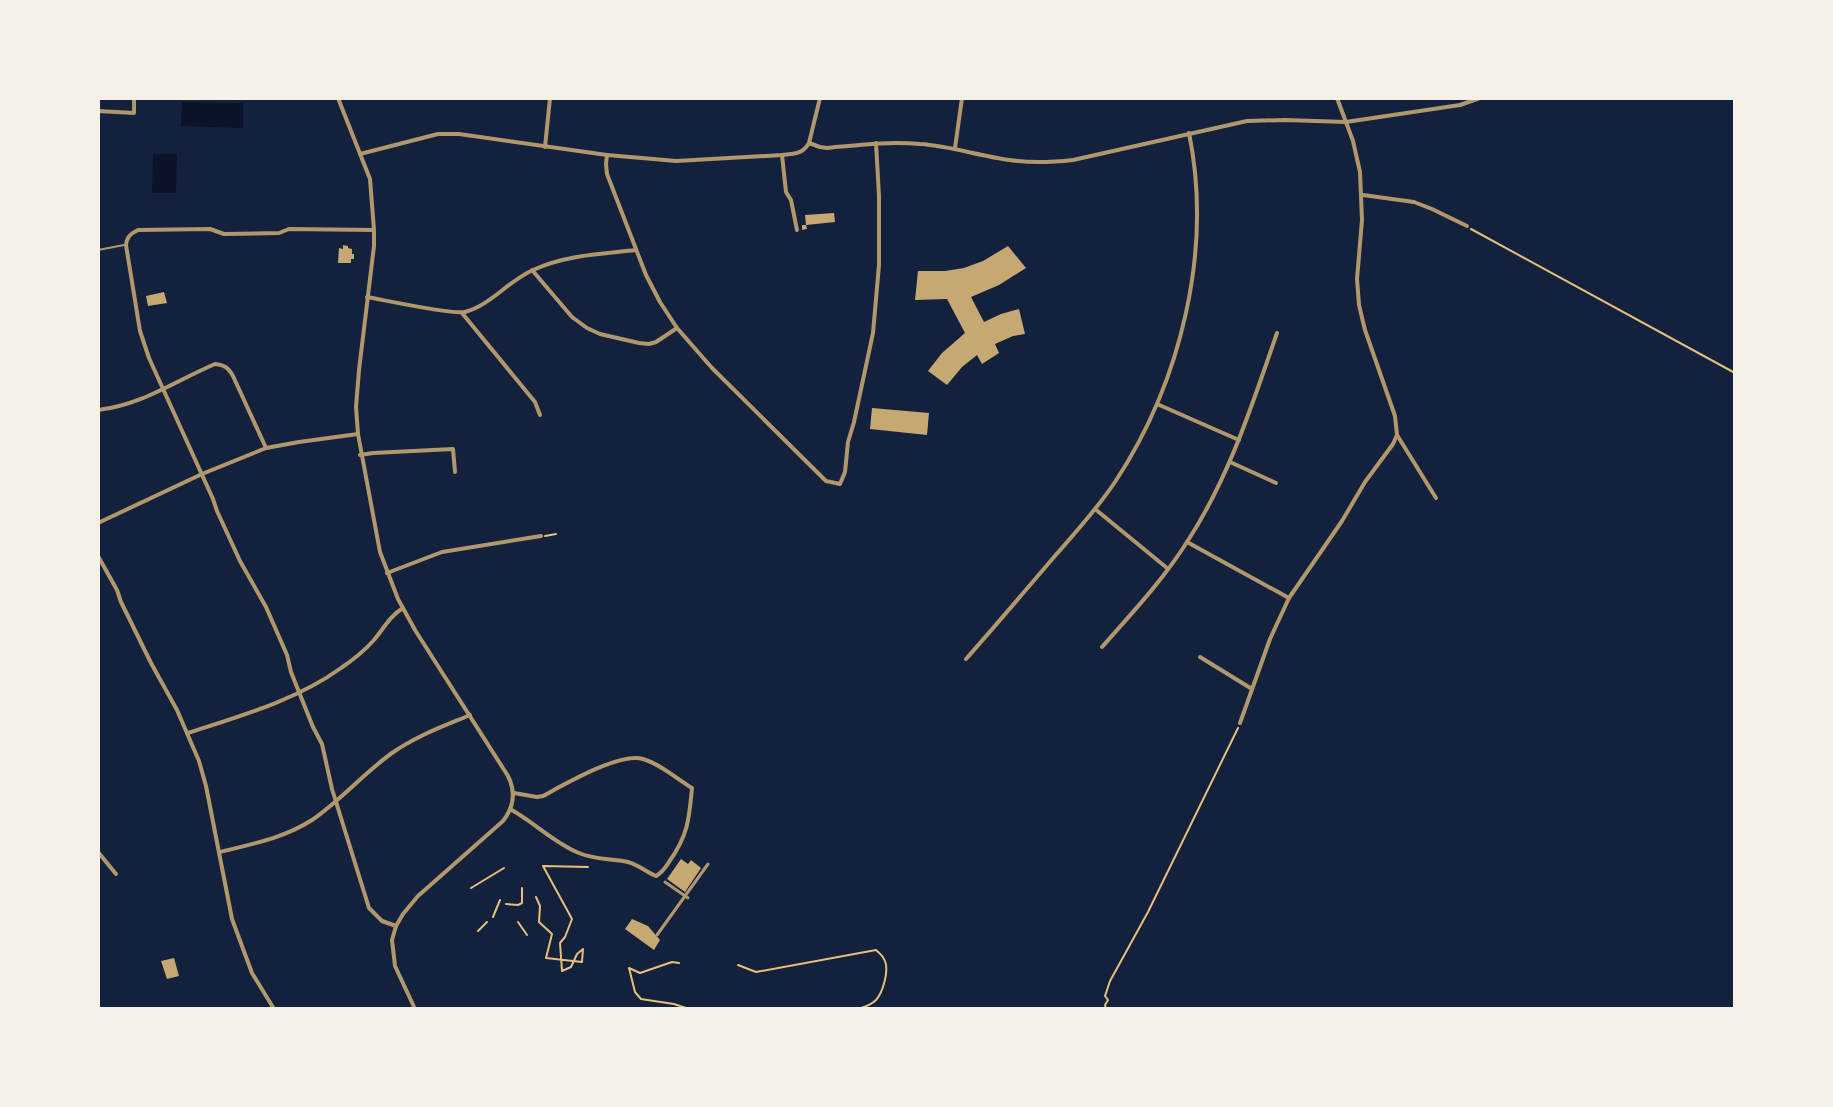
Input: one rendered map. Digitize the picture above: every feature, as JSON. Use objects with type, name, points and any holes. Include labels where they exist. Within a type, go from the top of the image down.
[{"type":"street","points":[[98,111],[134,113],[134,98]]},
{"type":"street","points":[[338,98],[371,186],[374,230],[357,395],[360,455],[376,534],[387,573],[403,608],[508,776],[514,793],[503,821],[418,896],[396,926],[392,940],[395,966],[415,1009]]},
{"type":"street","points":[[545,147],[550,98]]},
{"type":"street","points":[[360,154],[438,134],[676,161],[797,154],[809,143],[820,98]]},
{"type":"street","points":[[955,148],[962,98]]},
{"type":"street","points":[[1337,98],[1360,172],[1361,244],[1357,279],[1365,330],[1395,416],[1397,435],[1436,498]]},
{"type":"street","points":[[809,143],[827,148],[919,143],[1014,161],[1052,162],[1247,121],[1346,122],[1460,105],[1480,98]]},
{"type":"street","points":[[966,659],[1095,509],[1134,451],[1157,404],[1172,365],[1192,277],[1196,202],[1195,163],[1189,133]]},
{"type":"street","points":[[607,155],[607,174],[636,250],[660,302],[677,328],[712,368],[826,481],[840,484],[873,333],[879,265],[876,143]]},
{"type":"street","points":[[782,155],[786,192],[791,200],[797,230]]},
{"type":"street","points":[[1362,195],[1414,202],[1467,226]]},
{"type":"street","points":[[374,230],[291,229],[279,233],[224,234],[210,229],[138,230],[131,233],[126,245],[140,331],[149,358],[240,561],[266,607],[287,655],[291,672],[322,744],[332,789],[369,908],[382,921],[396,926]]},
{"type":"street","points":[[367,297],[462,313],[490,299],[532,270],[561,260],[636,250]]},
{"type":"street","points":[[532,270],[572,317],[600,334],[649,344],[677,328]]},
{"type":"street","points":[[462,313],[535,402],[540,415]]},
{"type":"street","points":[[1102,647],[1168,568],[1211,502],[1239,440],[1277,333]]},
{"type":"street","points":[[98,410],[134,403],[215,364],[224,365],[233,376],[266,448]]},
{"type":"street","points":[[1157,404],[1239,440]]},
{"type":"street","points":[[98,523],[266,448],[358,434]]},
{"type":"street","points":[[1240,723],[1270,639],[1289,598],[1397,435]]},
{"type":"street","points":[[360,455],[453,449],[455,472]]},
{"type":"street","points":[[1230,462],[1276,483]]},
{"type":"street","points":[[1095,509],[1168,568]]},
{"type":"street","points":[[387,573],[442,552],[541,536]]},
{"type":"street","points":[[1187,542],[1289,598]]},
{"type":"street","points":[[98,556],[188,733],[206,786],[232,919],[241,947],[274,1009]]},
{"type":"street","points":[[188,733],[244,715],[326,679],[359,654],[393,614],[403,608]]},
{"type":"street","points":[[1200,657],[1252,689]]},
{"type":"street","points":[[219,852],[268,840],[310,821],[395,750],[470,715]]},
{"type":"street","points":[[510,809],[577,853],[640,866],[656,876],[686,834],[692,788],[653,763],[635,757],[617,760],[543,796],[514,793]]},
{"type":"street","points":[[98,852],[116,874]]},
{"type":"street","points":[[657,935],[708,864]]},
{"type":"street","points":[[665,882],[687,897]]},
{"type":"lane","points":[[98,250],[126,245]]},
{"type":"path","points":[[1467,226],[1735,373]]},
{"type":"path","points":[[541,536],[556,534]]},
{"type":"path","points":[[1106,1009],[1108,1000],[1105,996],[1110,981],[1148,912],[1240,723]]},
{"type":"path","points":[[536,897],[540,906],[539,922],[552,934],[546,958],[558,959],[570,961],[582,962],[583,949],[577,954],[571,967],[562,971],[561,957],[560,943],[572,919],[543,866],[588,867]]},
{"type":"path","points":[[471,888],[504,868]]},
{"type":"path","points":[[506,904],[522,903],[522,888]]},
{"type":"path","points":[[493,917],[500,900]]},
{"type":"path","points":[[478,931],[487,922]]},
{"type":"path","points":[[518,922],[527,935]]},
{"type":"path","points":[[738,965],[756,972],[876,950],[886,963],[879,998],[858,1009]]},
{"type":"path","points":[[679,963],[672,962],[640,973],[629,968],[635,992],[641,999],[689,1009]]},
{"type":"water","points":[[182,102],[243,103],[243,128],[181,126]]},
{"type":"water","points":[[153,154],[177,154],[176,193],[152,193]]},
{"type":"building","points":[[834,213],[835,222],[806,225],[805,215]]},
{"type":"building","points":[[343,245],[352,249],[354,259],[351,263],[338,263],[339,248],[343,249]]},
{"type":"building","points":[[1008,246],[1026,268],[999,285],[971,297],[984,322],[1019,309],[1025,334],[995,344],[999,353],[982,364],[977,355],[947,385],[928,371],[942,353],[965,333],[947,299],[915,300],[918,271],[964,268]]},
{"type":"building","points":[[164,292],[167,303],[148,306],[146,296]]},
{"type":"building","points":[[872,408],[929,413],[927,435],[870,429]]},
{"type":"building","points":[[681,859],[688,864],[691,860],[701,868],[685,892],[667,879]]},
{"type":"building","points":[[632,919],[648,926],[660,940],[654,950],[625,929]]},
{"type":"building","points":[[174,958],[179,976],[167,979],[161,961]]}]
